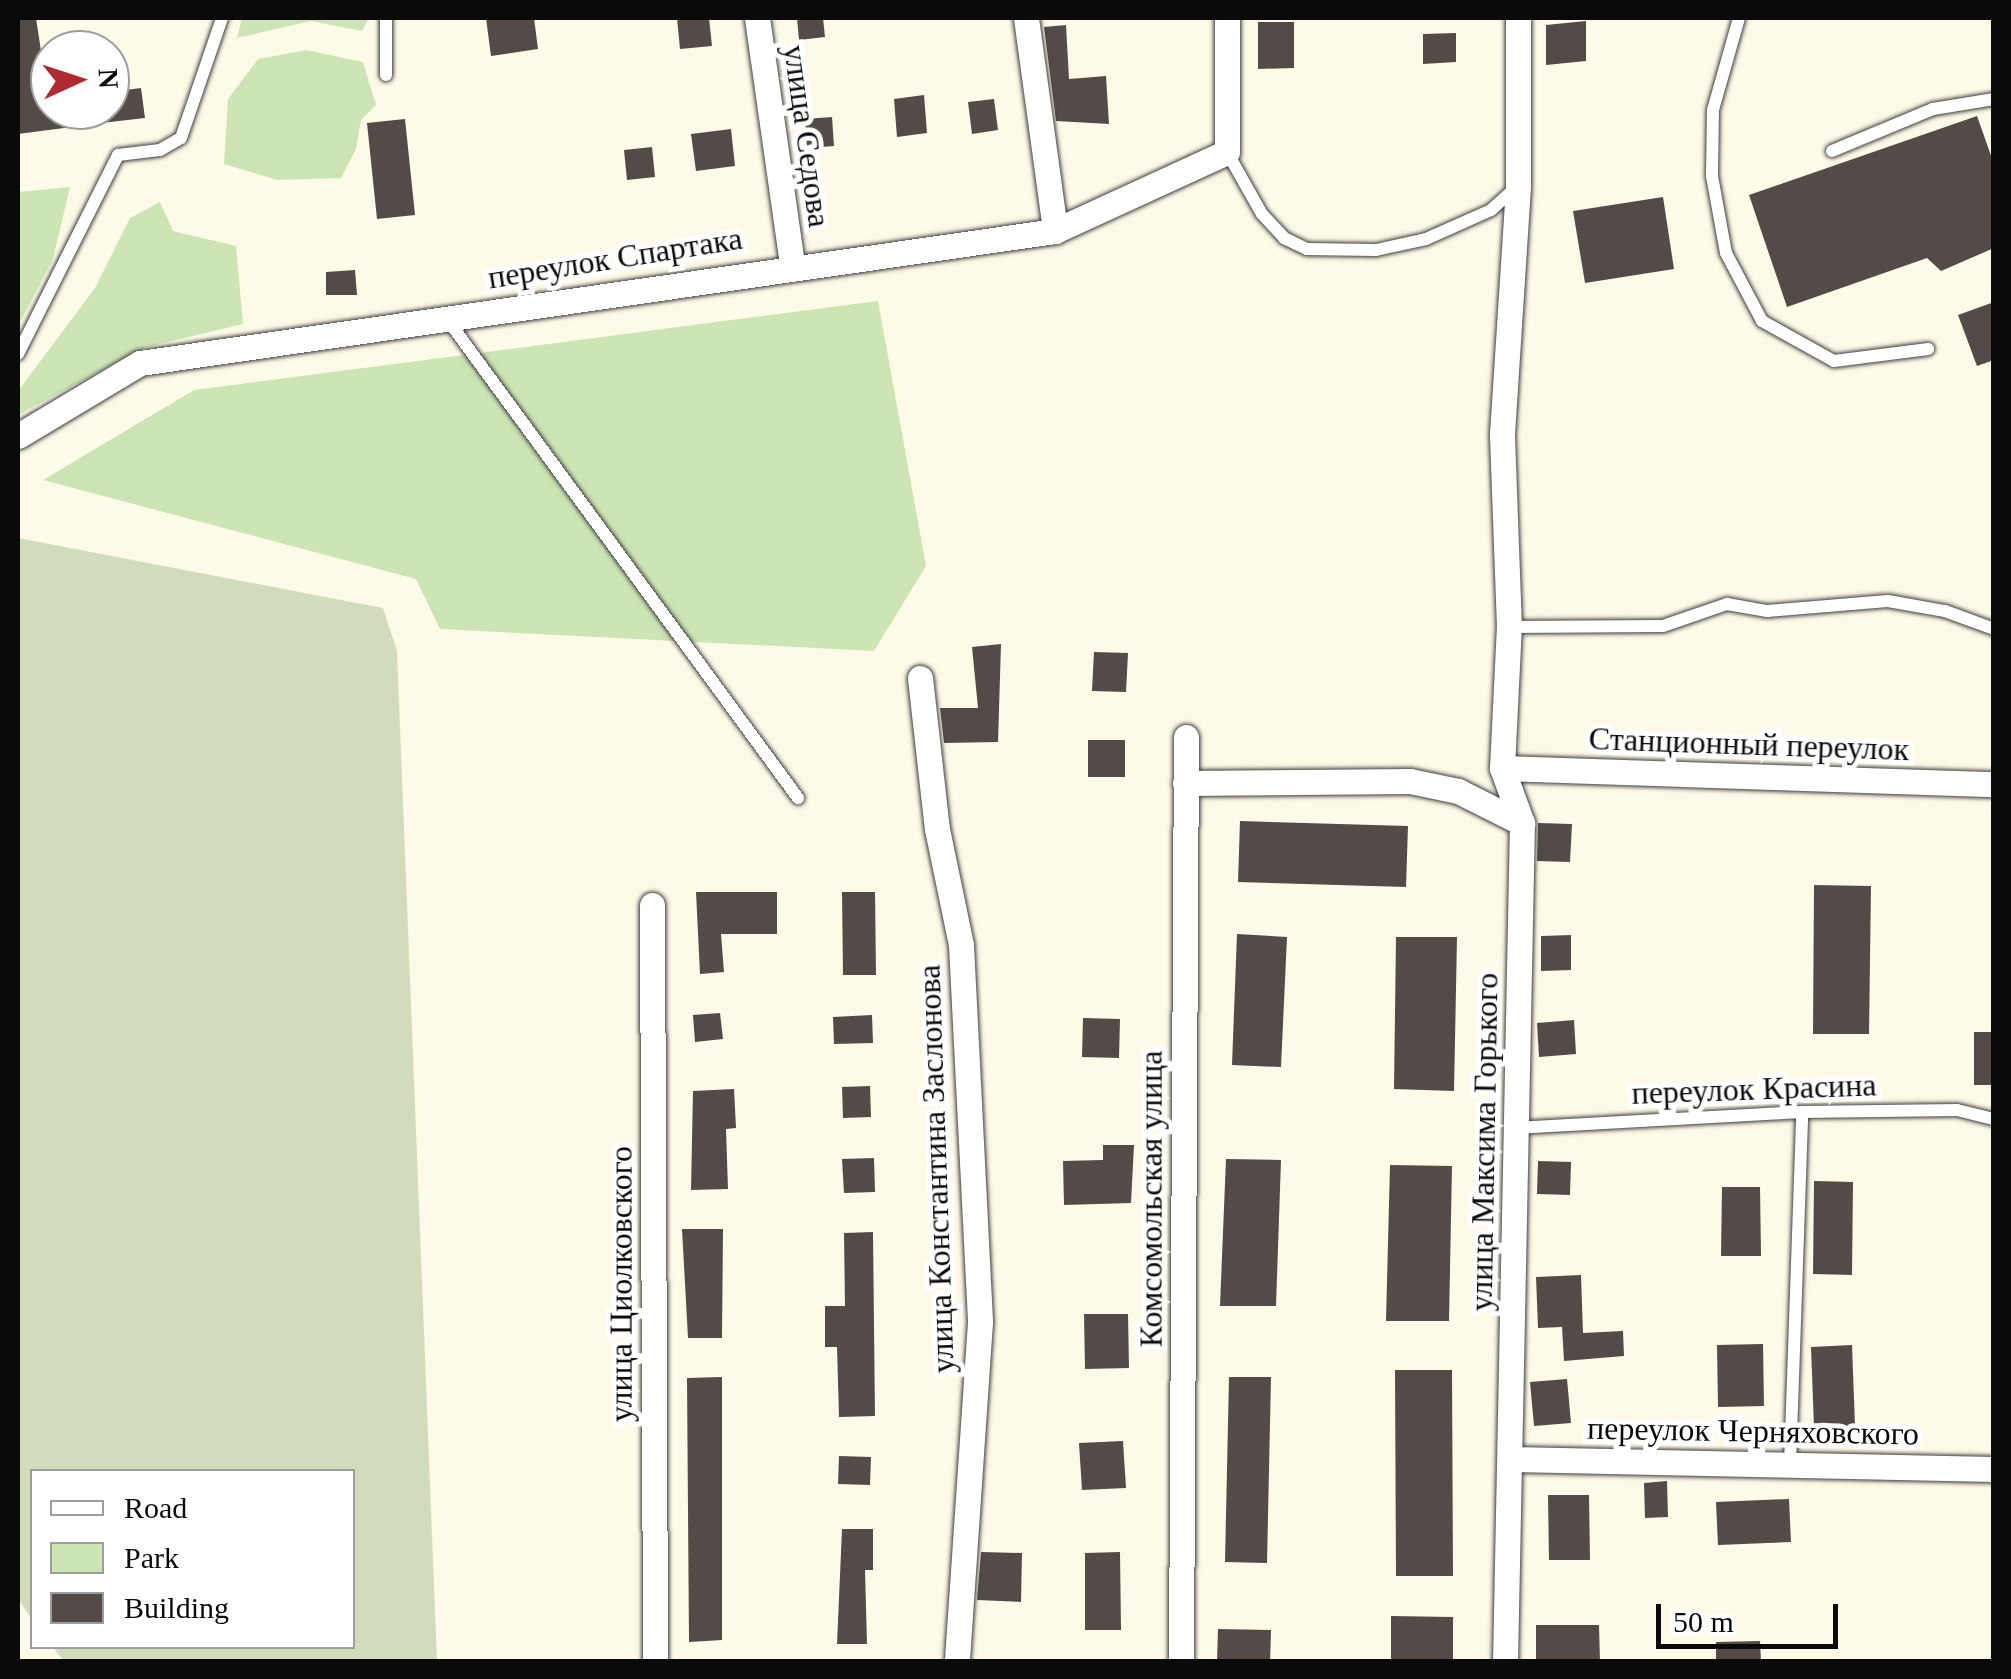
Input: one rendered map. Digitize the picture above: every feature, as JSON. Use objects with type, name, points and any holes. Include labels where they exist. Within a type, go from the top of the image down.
[{"type":"street","name":"улица Седова","points":[[757,18],[792,264]]},
{"type":"street","points":[[1026,18],[1055,231]]},
{"type":"street","points":[[1227,18],[1227,152]]},
{"type":"street","name":"улица Максима Горького","points":[[1506,1662],[1522,823],[1502,768],[1509,627],[1502,434],[1518,186],[1518,18]]},
{"type":"street","name":"переулок Спартака","points":[[18,436],[140,362],[792,264],[1055,231],[1227,152]]},
{"type":"street","name":"улица Константина Заслонова","points":[[920,678],[936,829],[960,945],[980,1322],[957,1662]]},
{"type":"street","name":"Комсомольская улица","points":[[1181,1662],[1186,736]]},
{"type":"street","name":"Станционный переулок","points":[[1502,768],[1994,784]]},
{"type":"street","points":[[1185,783],[1410,781],[1458,791],[1522,823]]},
{"type":"street","name":"улица Циолковского","points":[[652,906],[655,1662]]},
{"type":"street","name":"переулок Черняховского","points":[[1512,1459],[1994,1469]]},
{"type":"lane","points":[[18,354],[100,181],[118,155],[160,150],[180,138],[222,18]]},
{"type":"lane","points":[[386,18],[386,75]]},
{"type":"lane","points":[[1739,18],[1714,110],[1712,176],[1726,254],[1762,321],[1834,361],[1928,349]]},
{"type":"lane","points":[[1832,151],[1933,109],[1994,99]]},
{"type":"lane","points":[[1227,152],[1244,191],[1284,238],[1307,249],[1376,250],[1426,239],[1491,210],[1518,186]]},
{"type":"lane","points":[[446,316],[798,798]]},
{"type":"lane","points":[[1509,627],[1663,626],[1727,604],[1767,611],[1888,601],[1945,611],[1994,629]]},
{"type":"lane","name":"переулок Красина","points":[[1515,1128],[1802,1112],[1957,1110],[1994,1119]]},
{"type":"lane","points":[[1790,1464],[1802,1112]]},
{"type":"green space","points":[[242,18],[369,18],[362,31],[311,21],[237,38]]},
{"type":"green space","points":[[306,50],[363,62],[376,105],[361,120],[356,149],[341,178],[277,180],[224,164],[228,99],[258,59]]},
{"type":"green space","points":[[70,187],[53,259],[18,326],[18,192]]},
{"type":"green space","points":[[160,202],[173,231],[236,246],[243,324],[143,348],[18,415],[18,391],[95,288],[130,218]]},
{"type":"green space","points":[[878,301],[926,566],[874,651],[440,629],[416,579],[43,480],[194,390]]},
{"type":"green space","points":[[18,538],[383,608],[397,651],[437,1661],[64,1662],[54,1649],[355,1649],[355,1469],[30,1469],[30,1616],[18,1599]]},
{"type":"building","points":[[36,18],[38,30],[30,30],[30,130],[49,130],[18,134],[18,20]]},
{"type":"building","points":[[486,18],[534,18],[538,49],[491,56]]},
{"type":"building","points":[[677,18],[709,18],[712,46],[680,49]]},
{"type":"building","points":[[797,18],[823,18],[825,37],[799,40]]},
{"type":"building","points":[[1586,21],[1586,61],[1546,65],[1546,25]]},
{"type":"building","points":[[1258,22],[1294,22],[1294,68],[1258,69]]},
{"type":"building","points":[[1066,25],[1069,79],[1106,76],[1109,124],[1056,121],[1044,27]]},
{"type":"building","points":[[1456,33],[1456,62],[1423,64],[1423,34]]},
{"type":"building","points":[[141,88],[145,118],[130,120],[130,89]]},
{"type":"building","points":[[924,95],[927,133],[897,137],[894,99]]},
{"type":"building","points":[[994,99],[998,130],[972,134],[968,102]]},
{"type":"building","points":[[1977,116],[1994,164],[1994,248],[1941,271],[1927,258],[1787,307],[1749,195]]},
{"type":"building","points":[[832,117],[834,146],[807,148],[805,119]]},
{"type":"building","points":[[405,119],[415,215],[377,219],[367,123]]},
{"type":"building","points":[[731,129],[735,166],[696,171],[691,134]]},
{"type":"building","points":[[652,147],[655,177],[627,180],[624,150]]},
{"type":"building","points":[[1663,197],[1674,269],[1585,283],[1573,211]]},
{"type":"building","points":[[355,270],[357,295],[326,295],[326,272]]},
{"type":"building","points":[[1994,302],[1994,360],[1977,366],[1958,315]]},
{"type":"building","points":[[1001,644],[998,742],[944,743],[940,708],[978,708],[972,647]]},
{"type":"building","points":[[1094,652],[1128,653],[1126,692],[1092,691]]},
{"type":"building","points":[[1088,740],[1125,740],[1125,777],[1088,777]]},
{"type":"building","points":[[1240,821],[1408,826],[1406,887],[1238,882]]},
{"type":"building","points":[[1538,823],[1572,824],[1570,862],[1537,861]]},
{"type":"building","points":[[1814,885],[1871,886],[1869,1034],[1813,1034]]},
{"type":"building","points":[[696,892],[777,892],[777,934],[721,934],[724,972],[700,974]]},
{"type":"building","points":[[842,892],[875,892],[876,975],[843,975]]},
{"type":"building","points":[[1237,934],[1287,937],[1281,1067],[1232,1065]]},
{"type":"building","points":[[1571,935],[1571,970],[1541,971],[1541,936]]},
{"type":"building","points":[[1396,937],[1457,937],[1454,1091],[1394,1089]]},
{"type":"building","points":[[720,1013],[723,1039],[695,1042],[693,1015]]},
{"type":"building","points":[[872,1015],[873,1043],[834,1044],[833,1017]]},
{"type":"building","points":[[1083,1018],[1120,1019],[1119,1058],[1082,1057]]},
{"type":"building","points":[[1574,1020],[1576,1054],[1539,1057],[1537,1023]]},
{"type":"building","points":[[1974,1032],[1994,1032],[1994,1085],[1974,1085]]},
{"type":"building","points":[[870,1086],[871,1117],[843,1118],[842,1087]]},
{"type":"building","points":[[734,1089],[736,1128],[726,1129],[728,1189],[691,1190],[693,1091]]},
{"type":"building","points":[[1103,1145],[1134,1145],[1131,1203],[1064,1205],[1063,1161],[1103,1160]]},
{"type":"building","points":[[874,1158],[875,1192],[844,1193],[842,1159]]},
{"type":"building","points":[[1226,1159],[1281,1160],[1276,1306],[1220,1306]]},
{"type":"building","points":[[1538,1161],[1571,1162],[1570,1195],[1537,1194]]},
{"type":"building","points":[[1390,1165],[1452,1166],[1449,1321],[1386,1321]]},
{"type":"building","points":[[1814,1181],[1853,1182],[1852,1275],[1813,1274]]},
{"type":"building","points":[[1722,1187],[1760,1187],[1761,1256],[1721,1256]]},
{"type":"building","points":[[682,1229],[723,1229],[722,1338],[688,1338]]},
{"type":"building","points":[[873,1232],[875,1416],[839,1417],[837,1347],[825,1347],[825,1306],[845,1306],[844,1233]]},
{"type":"building","points":[[1581,1275],[1583,1333],[1623,1331],[1624,1356],[1564,1361],[1562,1327],[1538,1328],[1536,1277]]},
{"type":"building","points":[[1084,1314],[1128,1314],[1129,1368],[1085,1369]]},
{"type":"building","points":[[1763,1344],[1764,1406],[1718,1407],[1717,1345]]},
{"type":"building","points":[[1852,1345],[1855,1426],[1814,1427],[1811,1347]]},
{"type":"building","points":[[1395,1370],[1452,1370],[1453,1576],[1396,1576]]},
{"type":"building","points":[[722,1377],[722,1640],[689,1642],[687,1378]]},
{"type":"building","points":[[1229,1377],[1271,1377],[1267,1563],[1225,1562]]},
{"type":"building","points":[[1567,1379],[1571,1423],[1534,1426],[1530,1382]]},
{"type":"building","points":[[1123,1441],[1126,1488],[1082,1490],[1079,1443]]},
{"type":"building","points":[[839,1456],[871,1457],[870,1485],[838,1484]]},
{"type":"building","points":[[1667,1481],[1668,1517],[1645,1518],[1644,1483]]},
{"type":"building","points":[[1548,1495],[1589,1495],[1590,1560],[1549,1560]]},
{"type":"building","points":[[1789,1499],[1791,1542],[1718,1545],[1716,1502]]},
{"type":"building","points":[[842,1529],[873,1529],[873,1570],[865,1570],[867,1644],[837,1644]]},
{"type":"building","points":[[981,1552],[1022,1553],[1021,1602],[977,1600]]},
{"type":"building","points":[[1120,1552],[1121,1630],[1085,1630],[1085,1553]]},
{"type":"building","points":[[1391,1616],[1453,1617],[1453,1662],[1391,1662]]},
{"type":"building","points":[[1536,1625],[1599,1625],[1600,1662],[1536,1662]]},
{"type":"building","points":[[1218,1629],[1271,1630],[1270,1662],[1217,1662]]},
{"type":"building","points":[[1760,1641],[1761,1662],[1716,1662],[1716,1642]]}]
